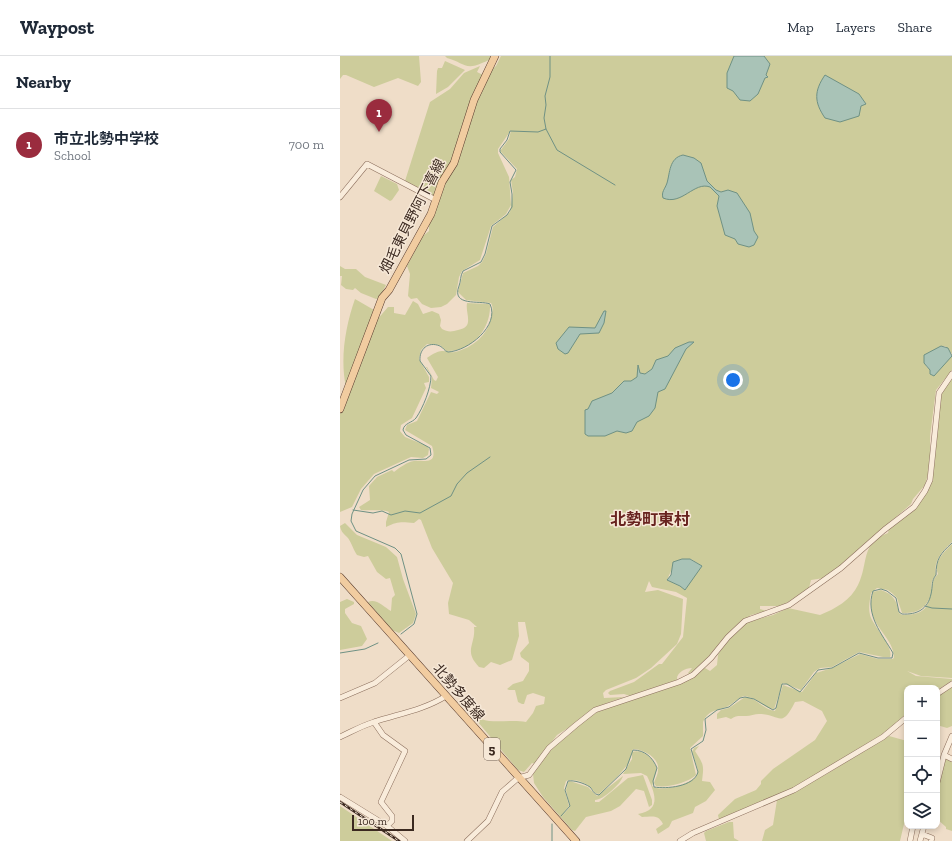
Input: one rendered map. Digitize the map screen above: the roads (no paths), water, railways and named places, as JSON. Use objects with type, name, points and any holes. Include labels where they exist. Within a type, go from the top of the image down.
[{"type":"main road","name":"畑毛東貝野阿下喜線","points":[[340,409],[382,298],[389,290],[422,232],[442,182],[454,163],[474,100],[495,56]]},
{"type":"main road","name":"北勢多度線","points":[[340,576],[518,778],[576,841]]},
{"type":"street","points":[[340,197],[367,164],[436,200]]},
{"type":"street","points":[[467,841],[488,821],[502,792],[518,778],[529,775],[549,748],[595,710],[679,682],[693,675],[711,658],[728,637],[745,622],[752,617],[789,606],[841,568],[884,530],[914,507],[925,491],[930,480],[939,393],[952,374]]},
{"type":"street","points":[[340,698],[375,683],[410,655]]},
{"type":"street","points":[[940,692],[952,684]]},
{"type":"street","points":[[340,738],[354,729],[432,704],[446,696]]},
{"type":"street","points":[[680,841],[693,833],[800,787],[883,737],[904,720]]},
{"type":"street","points":[[374,722],[383,735],[405,752],[381,802],[392,816],[392,821],[387,826]]},
{"type":"street","points":[[940,771],[944,755],[952,736]]},
{"type":"street","points":[[944,755],[952,759]]},
{"type":"street","points":[[340,797],[387,826],[405,841]]},
{"type":"street","points":[[910,841],[913,829]]},
{"type":"street","points":[[920,841],[923,829]]},
{"type":"street","points":[[922,834],[932,838],[931,841]]},
{"type":"waterway","points":[[401,634],[414,624],[417,614],[401,554],[395,548],[356,531],[351,521],[352,514],[363,490],[375,476],[409,460],[426,459],[431,455],[430,448],[406,435],[403,430],[406,424],[414,420],[419,414],[430,386],[431,376],[420,361],[421,353],[425,347],[428,345],[436,345],[448,352],[456,351],[473,342],[480,336],[490,321],[492,312],[490,304],[463,300],[459,297],[458,293],[461,277],[463,271],[481,262],[485,254],[492,226],[507,215],[512,207],[510,182],[516,170],[500,152],[500,149],[507,140],[510,131],[538,132],[546,129],[544,118],[546,105],[545,96],[550,77],[550,56]]},
{"type":"waterway","points":[[546,129],[557,150],[615,185]]},
{"type":"waterway","points":[[353,510],[373,513],[382,511],[391,515],[405,511],[420,513],[451,496],[457,484],[467,473],[490,457]]},
{"type":"waterway","points":[[561,816],[570,806],[565,790],[568,781],[576,781],[585,784],[590,787],[595,794],[599,795],[626,769],[633,750],[645,753],[655,764],[657,768],[653,781],[654,787],[665,788],[679,786],[691,781],[698,772],[691,749],[703,741],[706,730],[705,719],[717,710],[729,707],[740,698],[745,697],[754,699],[773,710],[776,708],[782,684],[787,684],[800,692],[818,670],[832,668],[859,653],[878,658],[892,658],[893,653],[873,616],[871,608],[873,591],[881,589],[887,591],[896,598],[899,612],[902,614],[921,610],[930,599],[938,561],[944,550],[952,543]]},
{"type":"waterway","points":[[925,606],[932,608],[952,609]]},
{"type":"waterway","points":[[340,653],[365,649],[378,643]]},
{"type":"waterway","points":[[552,824],[552,841]]},
{"type":"railway","points":[[340,802],[399,841]]},
{"type":"place","name":"市立北勢中学校","points":[[379,132]]},
{"type":"district","name":"北勢町東村","points":[[650,519]]}]
